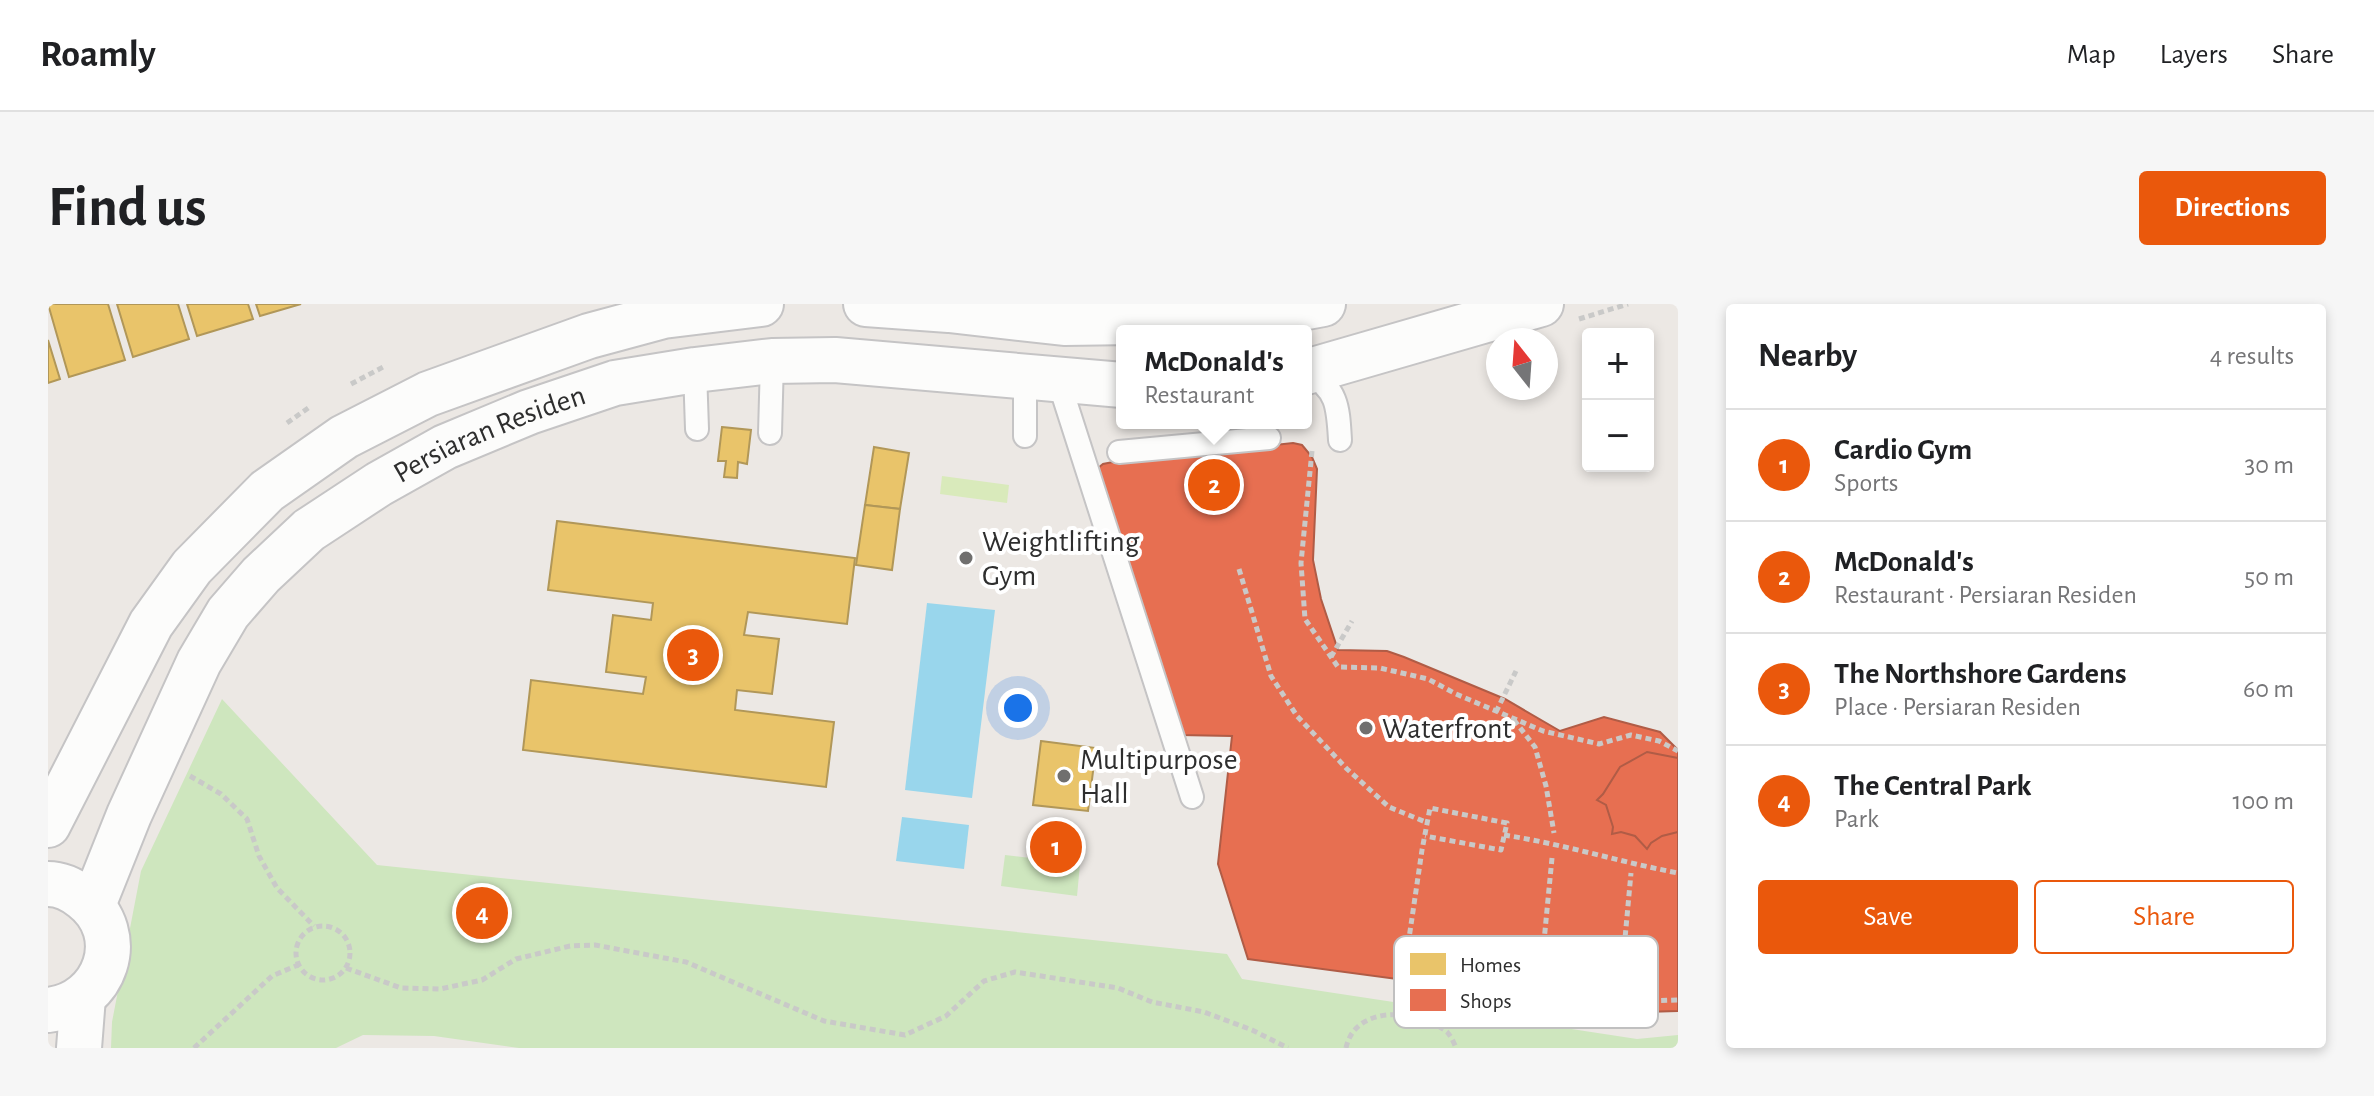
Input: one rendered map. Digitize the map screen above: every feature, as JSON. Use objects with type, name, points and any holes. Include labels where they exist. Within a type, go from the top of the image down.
[{"type":"street","name":"Persiaran Residen","points":[[48,825],[151,624],[192,567],[267,491],[344,437],[428,394],[589,336],[663,316],[761,304]]},
{"type":"street","points":[[866,304],[948,307],[1064,323],[1206,321],[1258,316],[1323,304]]},
{"type":"street","points":[[1312,371],[1541,304]]},
{"type":"street","name":"Persiaran Residen","points":[[93,905],[129,815],[199,662],[228,613],[261,575],[309,530],[379,484],[445,447],[529,412],[615,383],[772,361],[835,360],[1116,384]]},
{"type":"street","points":[[48,884],[76,892],[93,905],[103,923],[108,943],[106,963],[97,982],[66,1004],[79,1048]]},
{"type":"lane","points":[[770,433],[772,361]]},
{"type":"lane","points":[[695,370],[697,429]]},
{"type":"lane","points":[[1312,375],[1331,389],[1338,410],[1340,440]]},
{"type":"lane","points":[[1025,436],[1041,378]]},
{"type":"lane","points":[[1041,378],[1192,797]]},
{"type":"lane","points":[[1119,452],[1269,438]]},
{"type":"path","points":[[1269,438],[1272,429]]},
{"type":"path","points":[[1294,429],[1308,440],[1312,448],[1301,563],[1305,619],[1338,667],[1380,668],[1428,679],[1543,731],[1599,744],[1631,735],[1659,741],[1678,751]]},
{"type":"path","points":[[1239,569],[1271,676],[1297,716],[1347,769],[1389,807],[1428,823]]},
{"type":"path","points":[[1331,657],[1352,621]]},
{"type":"path","points":[[1496,712],[1516,671]]},
{"type":"path","points":[[1514,719],[1535,747],[1554,833]]},
{"type":"path","points":[[186,773],[221,794],[247,819],[259,856],[277,888],[314,926]]},
{"type":"path","points":[[1409,936],[1425,836],[1428,823],[1430,808],[1507,823],[1501,850],[1425,836]]},
{"type":"path","points":[[1504,835],[1556,843],[1678,873]]},
{"type":"path","points":[[1544,936],[1552,858]]},
{"type":"path","points":[[1625,936],[1631,873]]},
{"type":"path","points":[[314,926],[332,927],[346,938],[350,954],[346,968],[337,976],[319,980],[310,977],[298,965],[296,946],[300,937],[314,926]]},
{"type":"path","points":[[346,968],[401,988],[440,989],[482,980],[516,959],[570,946],[595,945],[686,962],[824,1021],[905,1035],[946,1016],[984,981],[1015,972],[1118,988],[1152,1002],[1204,1012],[1288,1048]]},
{"type":"path","points":[[194,1048],[272,976],[298,965]]},
{"type":"path","points":[[1658,1001],[1678,1000]]},
{"type":"path","points":[[1346,1048],[1351,1033],[1371,1018],[1394,1014]]},
{"type":"path","points":[[1439,1028],[1448,1033],[1456,1048]]},
{"type":"green space","points":[[942,476],[1009,485],[1007,503],[940,494]]},
{"type":"green space","points":[[222,699],[377,865],[1227,954],[1242,979],[1394,1002],[1394,1028],[1565,1028],[1637,1039],[1678,1035],[1678,1048],[519,1048],[434,1036],[363,1035],[336,1048],[111,1048],[112,1022],[141,871]]},
{"type":"green space","points":[[1005,855],[1080,864],[1077,896],[1001,886]]},
{"type":"water","points":[[927,603],[995,610],[972,798],[905,790]]},
{"type":"water","points":[[902,817],[969,825],[964,869],[896,861]]},
{"type":"building: Homes","points":[[48,304],[108,304],[125,360],[69,377]]},
{"type":"building: Homes","points":[[117,304],[178,304],[189,339],[133,357]]},
{"type":"building: Homes","points":[[187,304],[248,304],[253,319],[197,336]]},
{"type":"building: Homes","points":[[256,304],[301,304],[260,316]]},
{"type":"building: Homes","points":[[48,340],[60,379],[48,383]]},
{"type":"building: Homes","points":[[722,427],[751,430],[747,464],[738,462],[737,478],[724,477],[726,461],[718,461]]},
{"type":"building: Homes","points":[[874,447],[909,453],[900,509],[865,505]]},
{"type":"building: Homes","points":[[865,505],[900,509],[892,570],[856,565]]},
{"type":"building: Homes","points":[[557,521],[855,558],[847,624],[748,612],[744,635],[779,639],[772,694],[737,690],[735,710],[834,722],[826,787],[523,750],[531,680],[643,694],[646,677],[606,672],[613,615],[651,620],[653,603],[548,590]]},
{"type":"building: Homes","name":"Multipurpose Hall","points":[[1041,741],[1096,748],[1088,811],[1033,805]]},
{"type":"building: Shops","name":"Waterfront","points":[[1293,443],[1302,445],[1317,469],[1313,560],[1321,599],[1338,650],[1387,651],[1404,657],[1505,699],[1560,731],[1604,717],[1660,732],[1678,750],[1678,1011],[1658,1012],[1658,936],[1394,936],[1394,979],[1248,959],[1218,864],[1232,736],[1180,735],[1098,468],[1113,462]]},
{"type":"building: Shops","points":[[1647,752],[1678,758],[1678,832],[1662,836],[1647,849],[1635,836],[1621,832],[1612,834],[1606,805],[1597,800],[1620,767]]},
{"type":"place","name":"McDonald's","points":[[1214,485]]},
{"type":"place","name":"Weightlifting Gym","points":[[966,558]]},
{"type":"place","name":"The Northshore Gardens","points":[[693,655]]},
{"type":"place","name":"Waterfront","points":[[1366,728]]},
{"type":"place","name":"Multipurpose Hall","points":[[1064,776]]},
{"type":"place","name":"Cardio Gym","points":[[1056,847]]},
{"type":"place","name":"The Central Park","points":[[482,913]]}]
